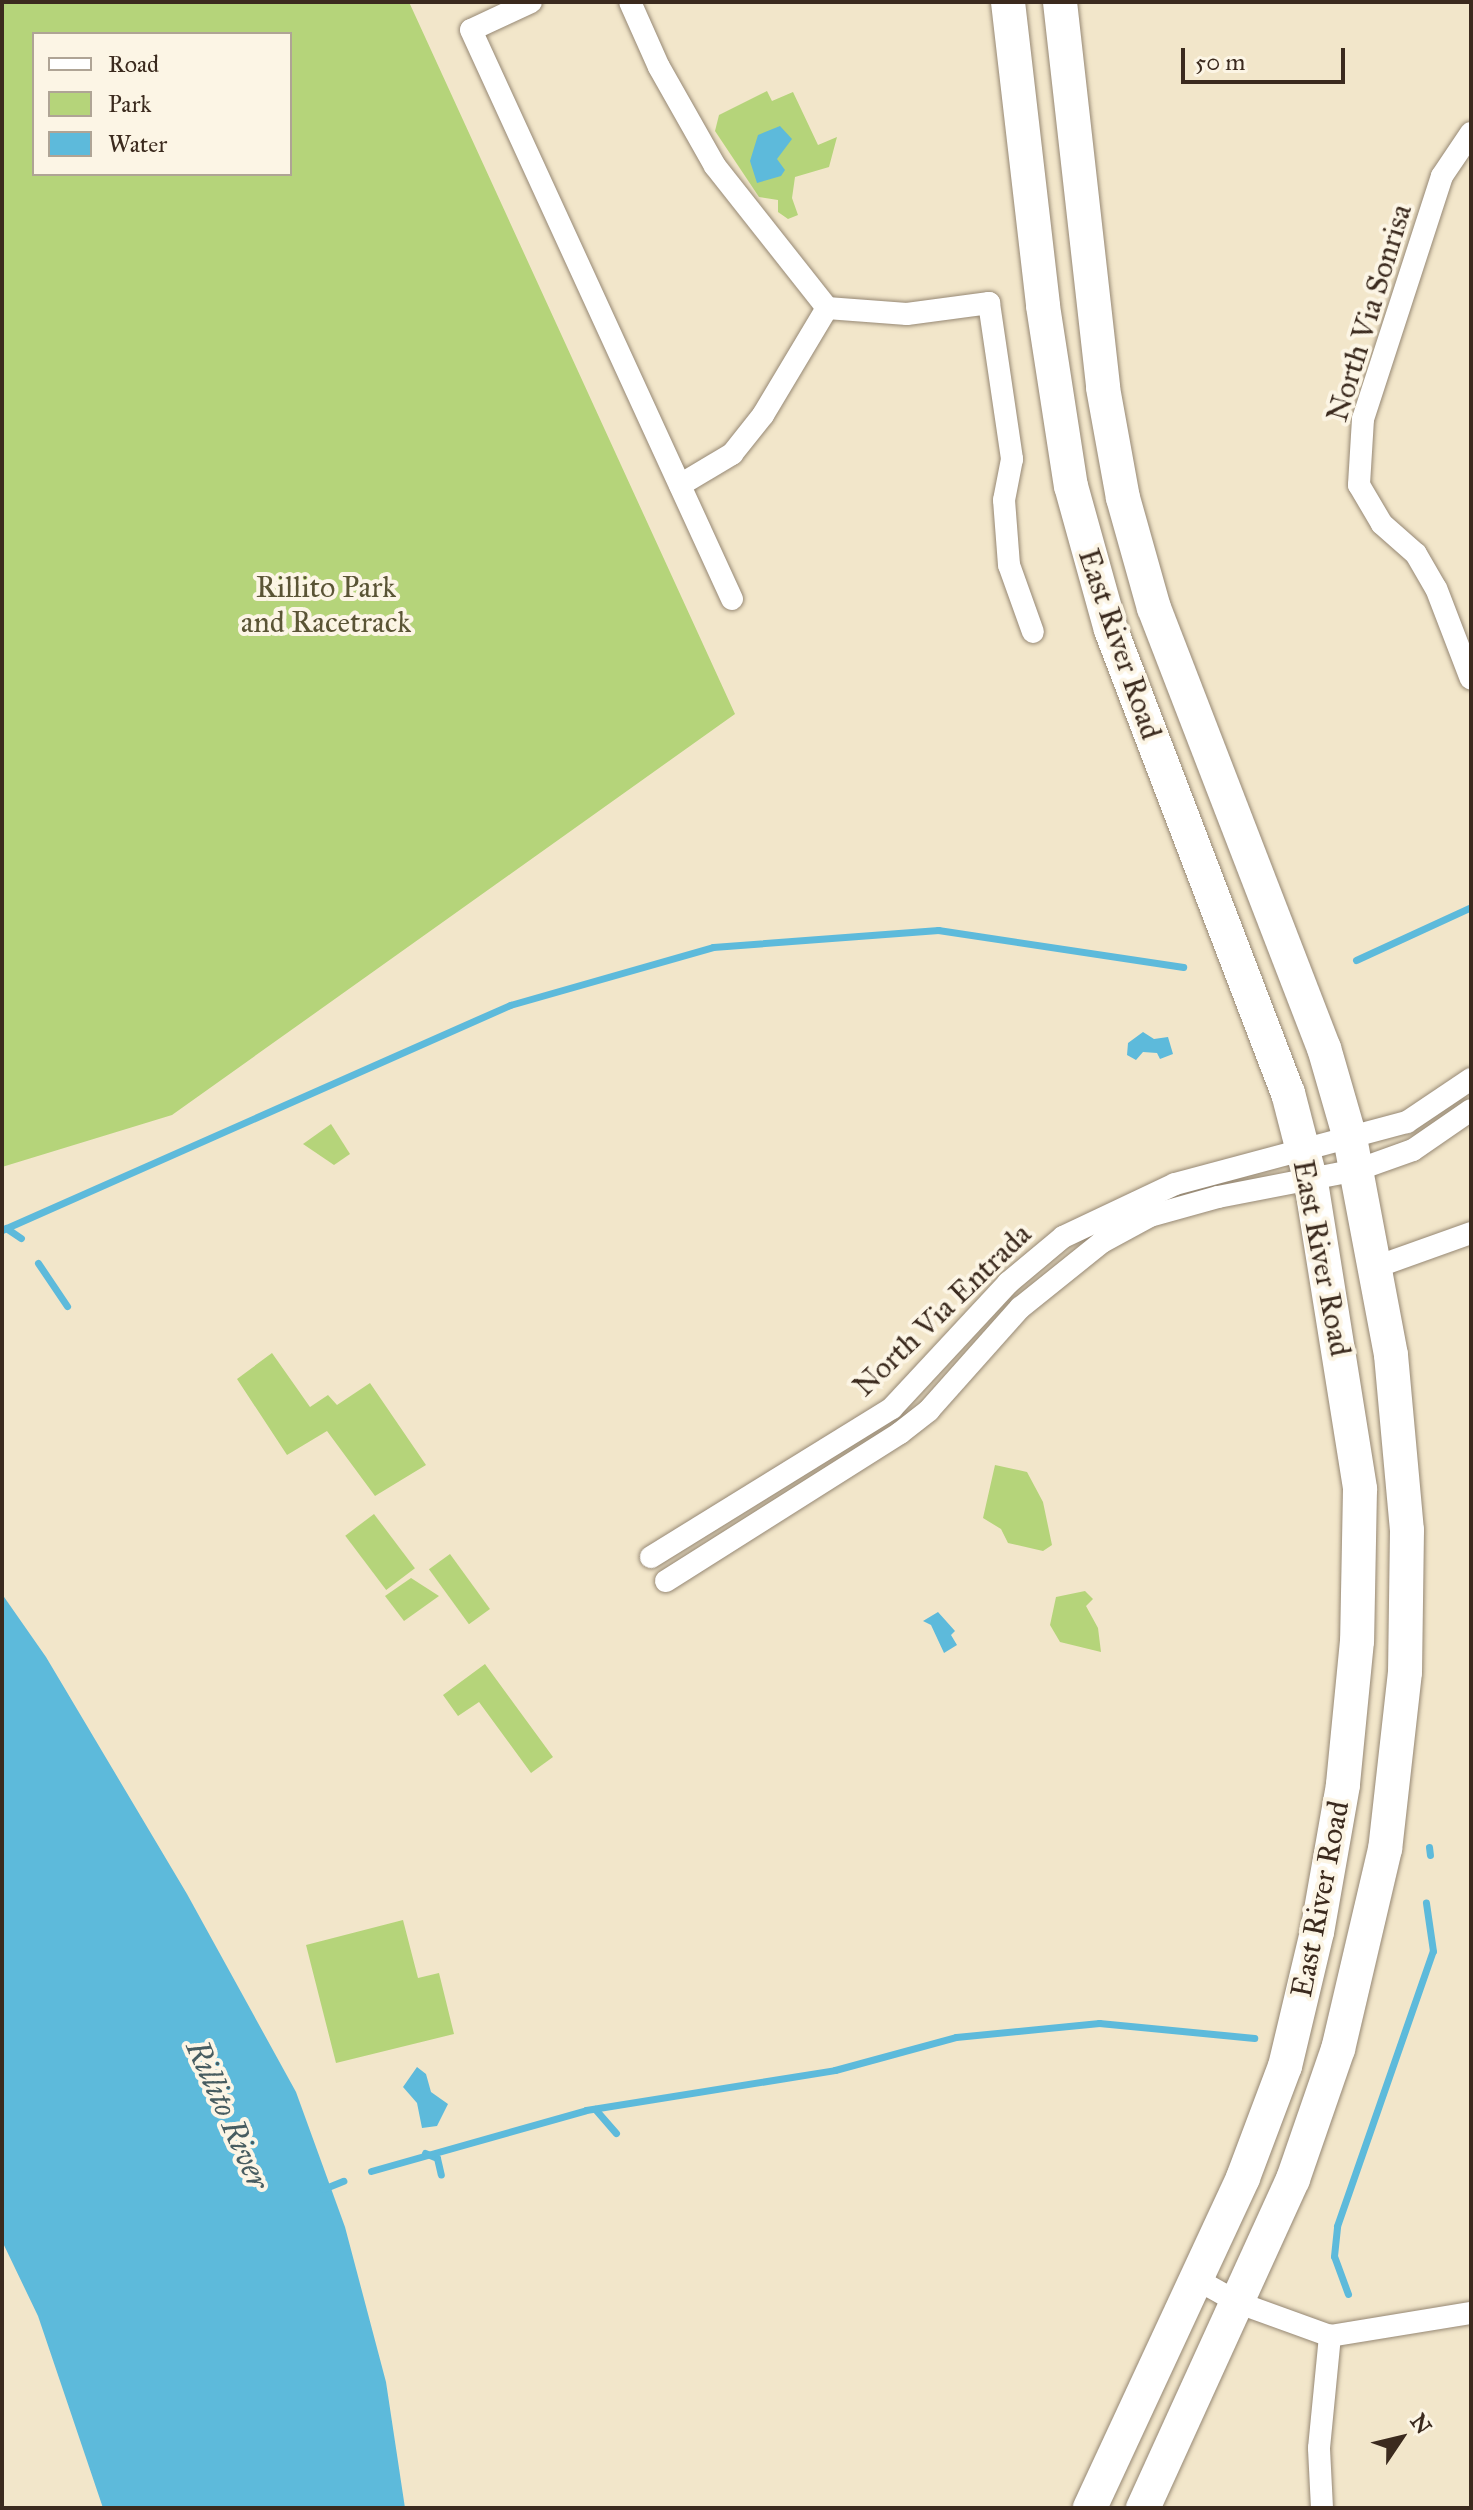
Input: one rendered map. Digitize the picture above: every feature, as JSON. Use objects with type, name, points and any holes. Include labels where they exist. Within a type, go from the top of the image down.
[{"type":"main road","name":"East River Road","points":[[1008,2],[1056,411],[1090,560],[1116,645],[1261,1014],[1306,1166],[1360,1489],[1357,1641],[1349,1732],[1317,1932],[1285,2066],[1198,2280],[1090,2508]]},
{"type":"main road","name":"East River Road","points":[[1060,2],[1103,388],[1123,498],[1154,608],[1324,1048],[1354,1154],[1376,1267],[1404,1460],[1407,1530],[1405,1672],[1385,1849],[1319,2111],[1239,2303],[1143,2508]]},
{"type":"street","points":[[531,2],[471,30],[732,599]]},
{"type":"street","points":[[630,2],[659,67],[715,166],[827,308],[907,314],[989,303],[1012,459],[1004,500],[1009,565],[1033,632]]},
{"type":"street","name":"North Via Sonrisa","points":[[1471,133],[1442,176],[1368,404],[1359,485],[1382,524],[1416,554],[1436,588],[1471,679]]},
{"type":"street","points":[[680,485],[732,454],[763,415],[827,308]]},
{"type":"street","name":"North Via Entrada","points":[[651,1557],[892,1408],[1008,1283],[1063,1237],[1175,1184],[1306,1166],[1354,1154],[1471,1079]]},
{"type":"street","name":"North Via Entrada","points":[[666,1581],[900,1433],[929,1410],[1020,1308],[1102,1242],[1150,1216],[1218,1197],[1306,1166],[1354,1154],[1413,1150],[1471,1110]]},
{"type":"street","points":[[1376,1267],[1471,1233]]},
{"type":"street","points":[[1198,2280],[1239,2303],[1330,2336],[1471,2313]]},
{"type":"street","points":[[1322,2508],[1319,2448],[1330,2336]]},
{"type":"green space","name":"Rillito Park and Racetrack","points":[[2,2],[409,2],[735,714],[172,1115],[2,1167]]},
{"type":"green space","points":[[767,91],[772,101],[793,92],[818,145],[837,137],[829,167],[795,177],[792,198],[798,215],[788,219],[778,212],[778,200],[759,197],[715,131],[719,115]]},
{"type":"green space","points":[[331,1124],[350,1154],[334,1165],[303,1144]]},
{"type":"green space","points":[[272,1353],[310,1407],[328,1395],[337,1405],[370,1383],[426,1465],[375,1496],[327,1431],[287,1455],[237,1379]]},
{"type":"green space","points":[[995,1465],[1027,1472],[1043,1502],[1052,1545],[1043,1551],[1008,1543],[1001,1529],[983,1518]]},
{"type":"green space","points":[[374,1514],[415,1568],[386,1590],[345,1536]]},
{"type":"green space","points":[[450,1554],[490,1609],[469,1624],[429,1569]]},
{"type":"green space","points":[[411,1578],[439,1596],[404,1621],[385,1596]]},
{"type":"green space","points":[[1085,1591],[1093,1599],[1086,1606],[1098,1628],[1101,1652],[1060,1642],[1050,1625],[1056,1597]]},
{"type":"green space","points":[[485,1664],[553,1757],[531,1773],[479,1702],[458,1716],[443,1695]]},
{"type":"green space","points":[[403,1920],[418,1978],[439,1973],[454,2034],[336,2063],[306,1945]]},
{"type":"water","points":[[780,126],[792,139],[777,159],[785,170],[781,176],[757,183],[750,161],[758,135]]},
{"type":"water","points":[[1143,1032],[1154,1039],[1168,1037],[1173,1054],[1160,1059],[1157,1053],[1143,1052],[1136,1060],[1127,1055],[1128,1043]]},
{"type":"water","name":"Rillito River","points":[[2,1594],[46,1657],[187,1894],[296,2092],[345,2227],[386,2382],[405,2508],[103,2508],[38,2316],[2,2241]]},
{"type":"water","points":[[938,1612],[955,1631],[951,1635],[957,1645],[944,1653],[931,1625],[923,1621]]},
{"type":"water","points":[[417,2067],[426,2074],[431,2092],[448,2104],[437,2126],[422,2128],[417,2103],[403,2087]]},
{"type":"waterway","points":[[1356,960],[1471,907]]},
{"type":"waterway","points":[[2,1230],[510,1005],[713,947],[938,930],[1183,967]]},
{"type":"waterway","points":[[6,1228],[21,1238]]},
{"type":"waterway","points":[[38,1263],[67,1306]]},
{"type":"waterway","points":[[1429,1847],[1430,1855]]},
{"type":"waterway","points":[[1348,2294],[1334,2256],[1337,2226],[1433,1951],[1426,1903]]},
{"type":"waterway","points":[[371,2171],[586,2110],[835,2070],[956,2037],[1099,2023],[1254,2038]]},
{"type":"waterway","points":[[595,2109],[616,2133]]},
{"type":"waterway","points":[[425,2153],[437,2158],[441,2175]]},
{"type":"waterway","points":[[323,2189],[343,2181]]}]
